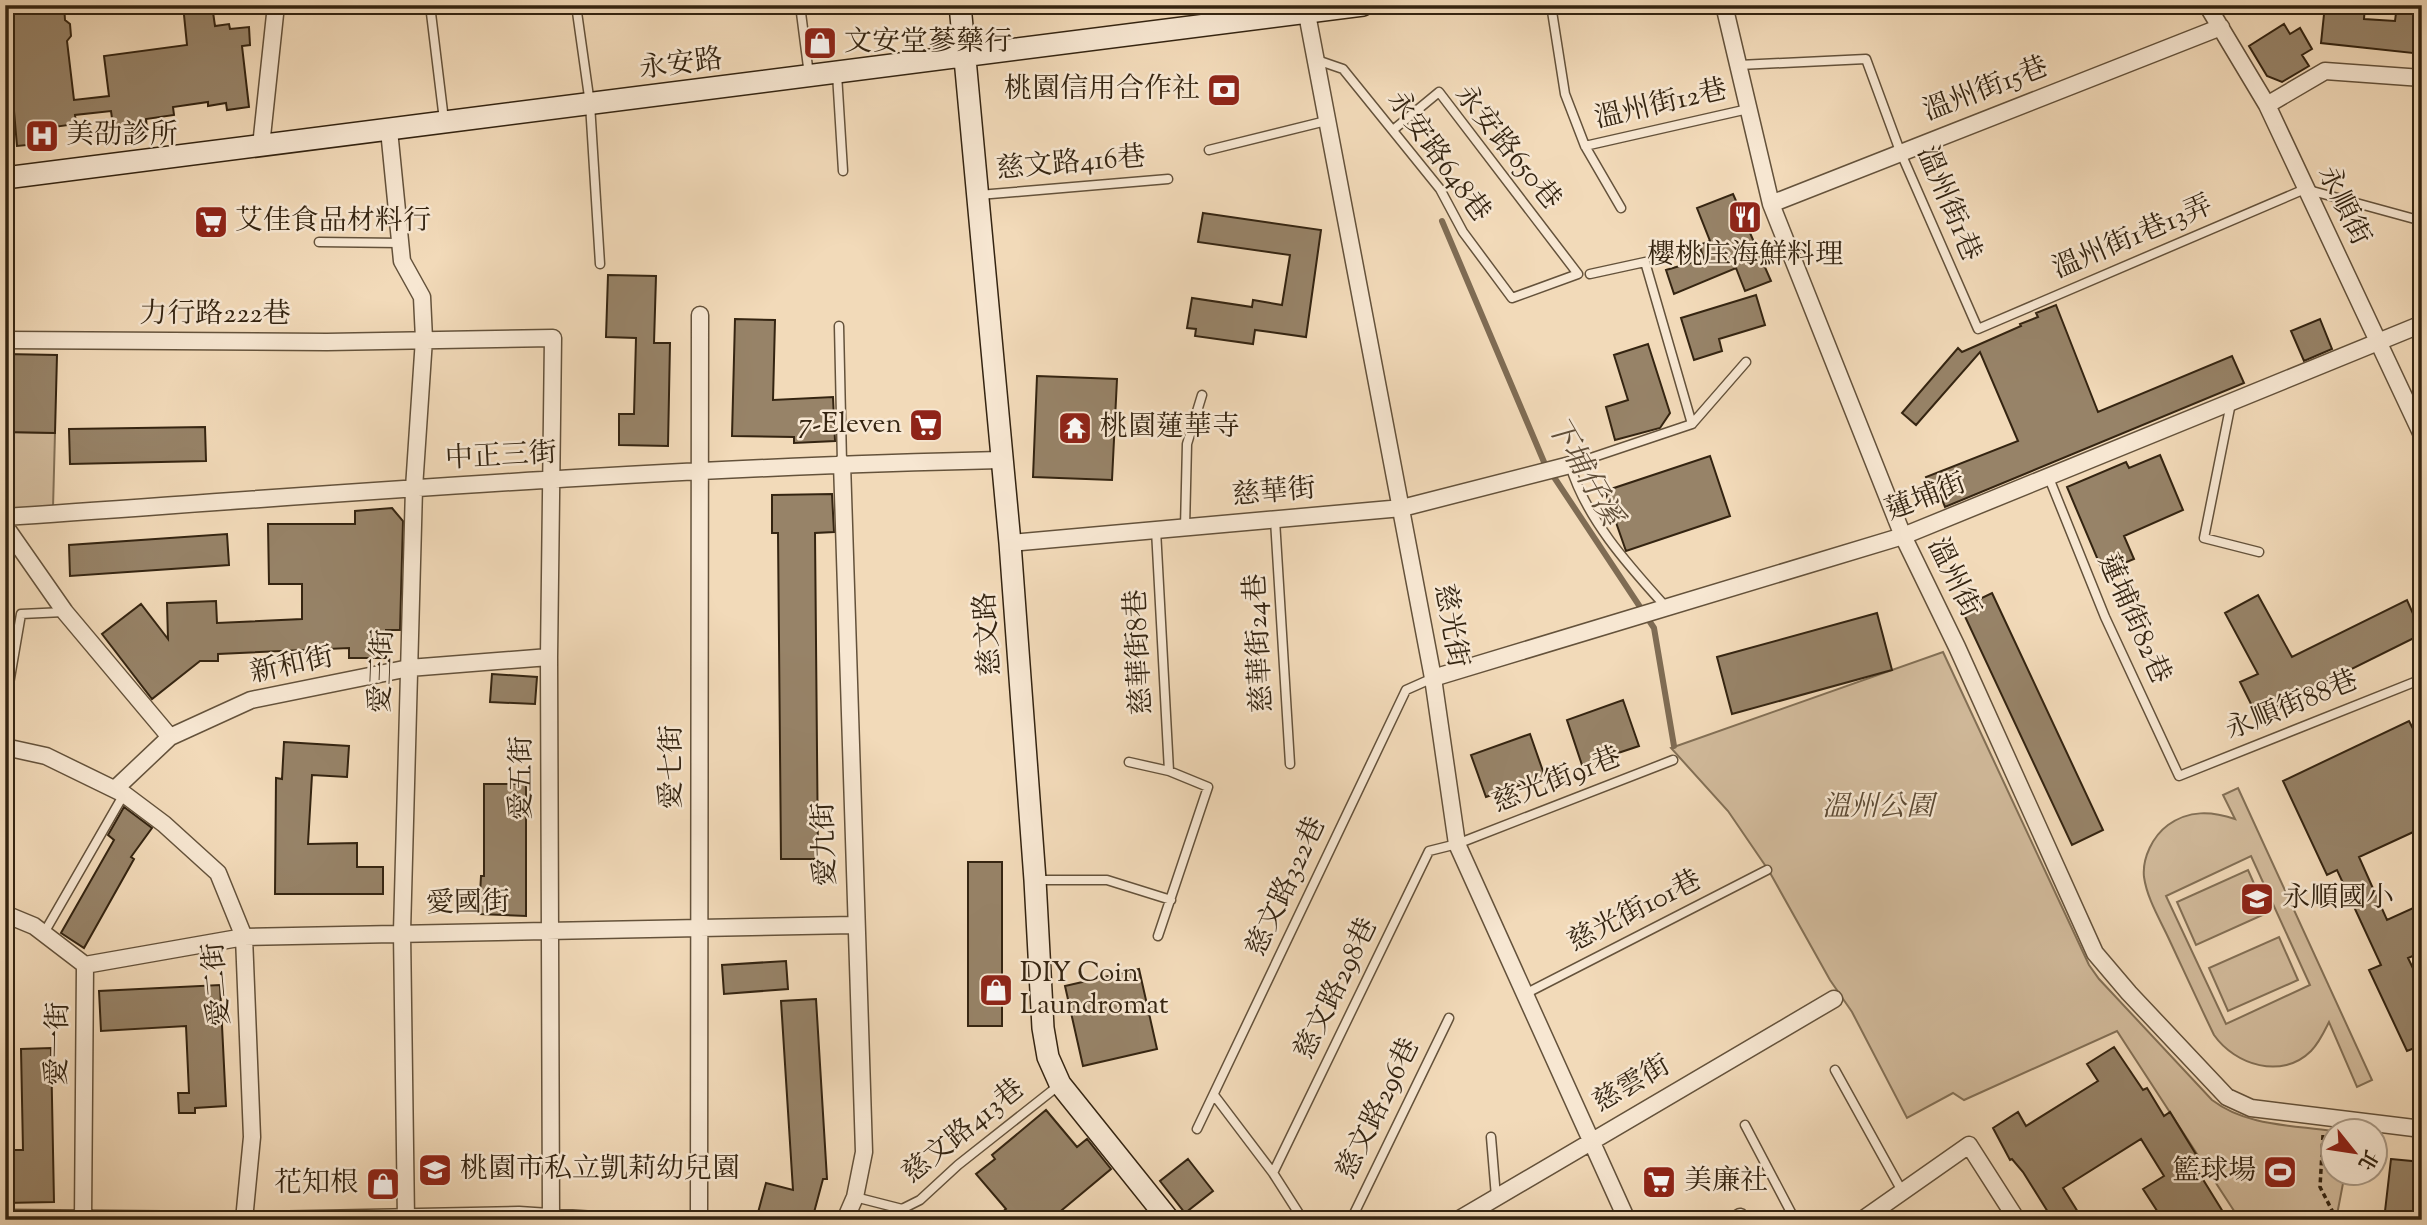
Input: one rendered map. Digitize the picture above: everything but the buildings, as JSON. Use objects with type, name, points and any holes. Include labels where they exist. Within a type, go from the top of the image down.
[{"type":"main road","name":"慈文路","points":[[960,5],[1000,460],[1010,544],[1035,880],[1042,1028],[1048,1057],[1060,1084],[1169,1220]]},
{"type":"main road","name":"永安路","points":[[5,178],[809,78],[1306,10],[1363,5]]},
{"type":"street","points":[[261,146],[276,5]]},
{"type":"street","name":"溫州街","points":[[1724,5],[1772,204],[1903,536],[1957,647],[2095,953],[2227,1097],[2251,1108],[2318,1116]]},
{"type":"street","name":"永順街","points":[[2207,5],[2267,105],[2422,435]]},
{"type":"street","name":"慈光街","points":[[1306,10],[1433,678],[1457,844],[1627,1220]]},
{"type":"street","name":"溫州街15巷","points":[[1772,204],[1900,151],[2221,27]]},
{"type":"street","points":[[2267,105],[2325,71],[2422,78]]},
{"type":"street","name":"愛三街","points":[[388,130],[402,261],[422,297],[424,339],[414,488],[402,932],[406,1218]]},
{"type":"street","name":"愛七街","points":[[699,1220],[700,315]]},
{"type":"street","name":"蓮埔街","points":[[1433,678],[1903,536],[2422,324]]},
{"type":"street","name":"力行路222巷","points":[[5,341],[327,342],[553,338]]},
{"type":"street","name":"愛五街","points":[[551,1218],[549,657],[553,338]]},
{"type":"street","name":"中正三街","points":[[5,517],[414,488],[842,463],[1000,460]]},
{"type":"street","name":"愛九街","points":[[842,463],[864,1153],[855,1197],[845,1220]]},
{"type":"street","name":"慈華街","points":[[1010,544],[1402,508],[1564,466]]},
{"type":"street","points":[[5,526],[65,612],[170,737]]},
{"type":"street","name":"新和街","points":[[119,792],[170,737],[251,700],[409,667],[549,657]]},
{"type":"street","name":"愛二街","points":[[5,747],[46,756],[119,792],[164,824],[218,873],[244,937],[252,1137],[244,1220]]},
{"type":"street","name":"愛一街","points":[[5,914],[44,933],[85,965],[83,1219]]},
{"type":"street","name":"愛國街","points":[[85,965],[244,937],[855,925]]},
{"type":"street","name":"慈雲街","points":[[1458,1220],[1834,999]]},
{"type":"street","points":[[2388,1125],[2422,1129]]},
{"type":"street","points":[[1862,1220],[1969,1145],[2017,1220]]},
{"type":"street","points":[[5,1218],[216,1220]]},
{"type":"street","points":[[262,1220],[595,1220]]},
{"type":"lane","points":[[430,5],[445,124]]},
{"type":"lane","points":[[576,5],[590,104],[600,264]]},
{"type":"lane","points":[[800,5],[809,78]]},
{"type":"lane","points":[[1551,5],[1565,94],[1585,146],[1621,208]]},
{"type":"lane","name":"永安路648巷","points":[[1314,59],[1343,69],[1440,189],[1464,232],[1512,299]]},
{"type":"lane","name":"溫州街1巷","points":[[1738,65],[1866,59],[1900,151],[1978,329]]},
{"type":"lane","points":[[837,74],[843,171]]},
{"type":"lane","name":"永安路650巷","points":[[1393,130],[1439,92],[1578,274],[1512,299]]},
{"type":"lane","name":"溫州街12巷","points":[[1585,146],[1748,109]]},
{"type":"lane","points":[[1209,149],[1326,121]]},
{"type":"lane","name":"慈文路416巷","points":[[978,195],[1168,179]]},
{"type":"lane","points":[[2305,190],[2422,221]]},
{"type":"lane","name":"溫州街1巷13弄","points":[[1978,329],[2305,190]]},
{"type":"lane","points":[[319,242],[400,243]]},
{"type":"lane","points":[[1590,274],[1645,262],[1692,424]]},
{"type":"lane","points":[[839,326],[842,463]]},
{"type":"lane","points":[[1661,611],[1625,561],[1564,466],[1692,424],[1746,362]]},
{"type":"lane","points":[[1185,528],[1187,444],[1202,395]]},
{"type":"lane","points":[[2231,403],[2204,538],[2259,552]]},
{"type":"lane","name":"蓮埔街82巷","points":[[2049,478],[2105,617],[2179,776]]},
{"type":"lane","name":"慈華街24巷","points":[[1275,520],[1290,764]]},
{"type":"lane","name":"慈華街8巷","points":[[1156,530],[1169,771]]},
{"type":"lane","points":[[5,707],[21,614],[65,612]]},
{"type":"lane","name":"慈文路322巷","points":[[1197,1129],[1406,690],[1433,678]]},
{"type":"lane","name":"永順街88巷","points":[[2179,776],[2422,679]]},
{"type":"lane","name":"慈光街91巷","points":[[1457,844],[1673,761]]},
{"type":"lane","points":[[1129,762],[1169,771],[1208,787],[1158,936]]},
{"type":"lane","points":[[44,933],[119,792]]},
{"type":"lane","name":"慈文路298巷","points":[[1273,1173],[1429,851],[1457,844]]},
{"type":"lane","name":"慈光街101巷","points":[[1523,995],[1767,870]]},
{"type":"lane","points":[[1035,880],[1107,880],[1171,900]]},
{"type":"lane","name":"慈文路296巷","points":[[1351,1220],[1448,1018]]},
{"type":"lane","points":[[1835,1070],[1902,1191]]},
{"type":"lane","name":"慈文路413巷","points":[[855,1197],[902,1209],[920,1200],[958,1165],[1060,1084]]},
{"type":"lane","points":[[1214,1095],[1273,1173],[1303,1220]]},
{"type":"lane","points":[[1745,1125],[1795,1220]]},
{"type":"lane","points":[[1491,1137],[1496,1197]]},
{"type":"path","points":[[2320,1186],[2337,1220]]},
{"type":"green space","points":[[5,432],[55,433],[53,508],[5,510]]},
{"type":"green space","name":"溫州公園","points":[[1943,652],[2089,965],[2212,1100],[2225,1109],[2254,1120],[2318,1129],[2318,1186],[2343,1186],[2336,1220],[2240,1220],[2117,1031],[1964,1100],[1953,1093],[1907,1118],[1852,1012],[1830,980],[1769,871],[1728,811],[1671,748]]},
{"type":"green space","points":[[2238,788],[2372,1080],[2357,1087],[2329,1022],[2311,1051],[2299,1060],[2273,1067],[2246,1061],[2234,1054],[2214,1035],[2151,900],[2144,870],[2153,841],[2176,820],[2200,813],[2235,819],[2223,795]],"holes":[[[2251,856],[2310,985],[2226,1024],[2166,896]]]},
{"type":"green space","points":[[2248,870],[2267,913],[2196,945],[2177,902]]},
{"type":"green space","points":[[2279,937],[2298,980],[2228,1011],[2209,968]]},
{"type":"waterway","name":"下埔仔溪","points":[[1442,221],[1544,462],[1654,628],[1674,746]]},
{"type":"place","name":"文安堂蔘藥行","points":[[820,43]]},
{"type":"place","name":"桃園信用合作社","points":[[1224,90]]},
{"type":"place","name":"美劭診所","points":[[42,136]]},
{"type":"place","name":"櫻桃庒海鮮料理","points":[[1745,217]]},
{"type":"place","name":"艾佳食品材料行","points":[[211,222]]},
{"type":"place","name":"7-Eleven","points":[[926,425]]},
{"type":"place","name":"桃園蓮華寺","points":[[1075,428]]},
{"type":"place","name":"永順國小","points":[[2257,899]]},
{"type":"place","name":"DIY Coin Laundromat","points":[[996,990]]},
{"type":"place","name":"桃園市私立凱莉幼兒園","points":[[435,1170]]},
{"type":"place","name":"籃球場","points":[[2280,1172]]},
{"type":"place","name":"美廉社","points":[[1659,1182]]},
{"type":"place","name":"花知根","points":[[383,1184]]}]
